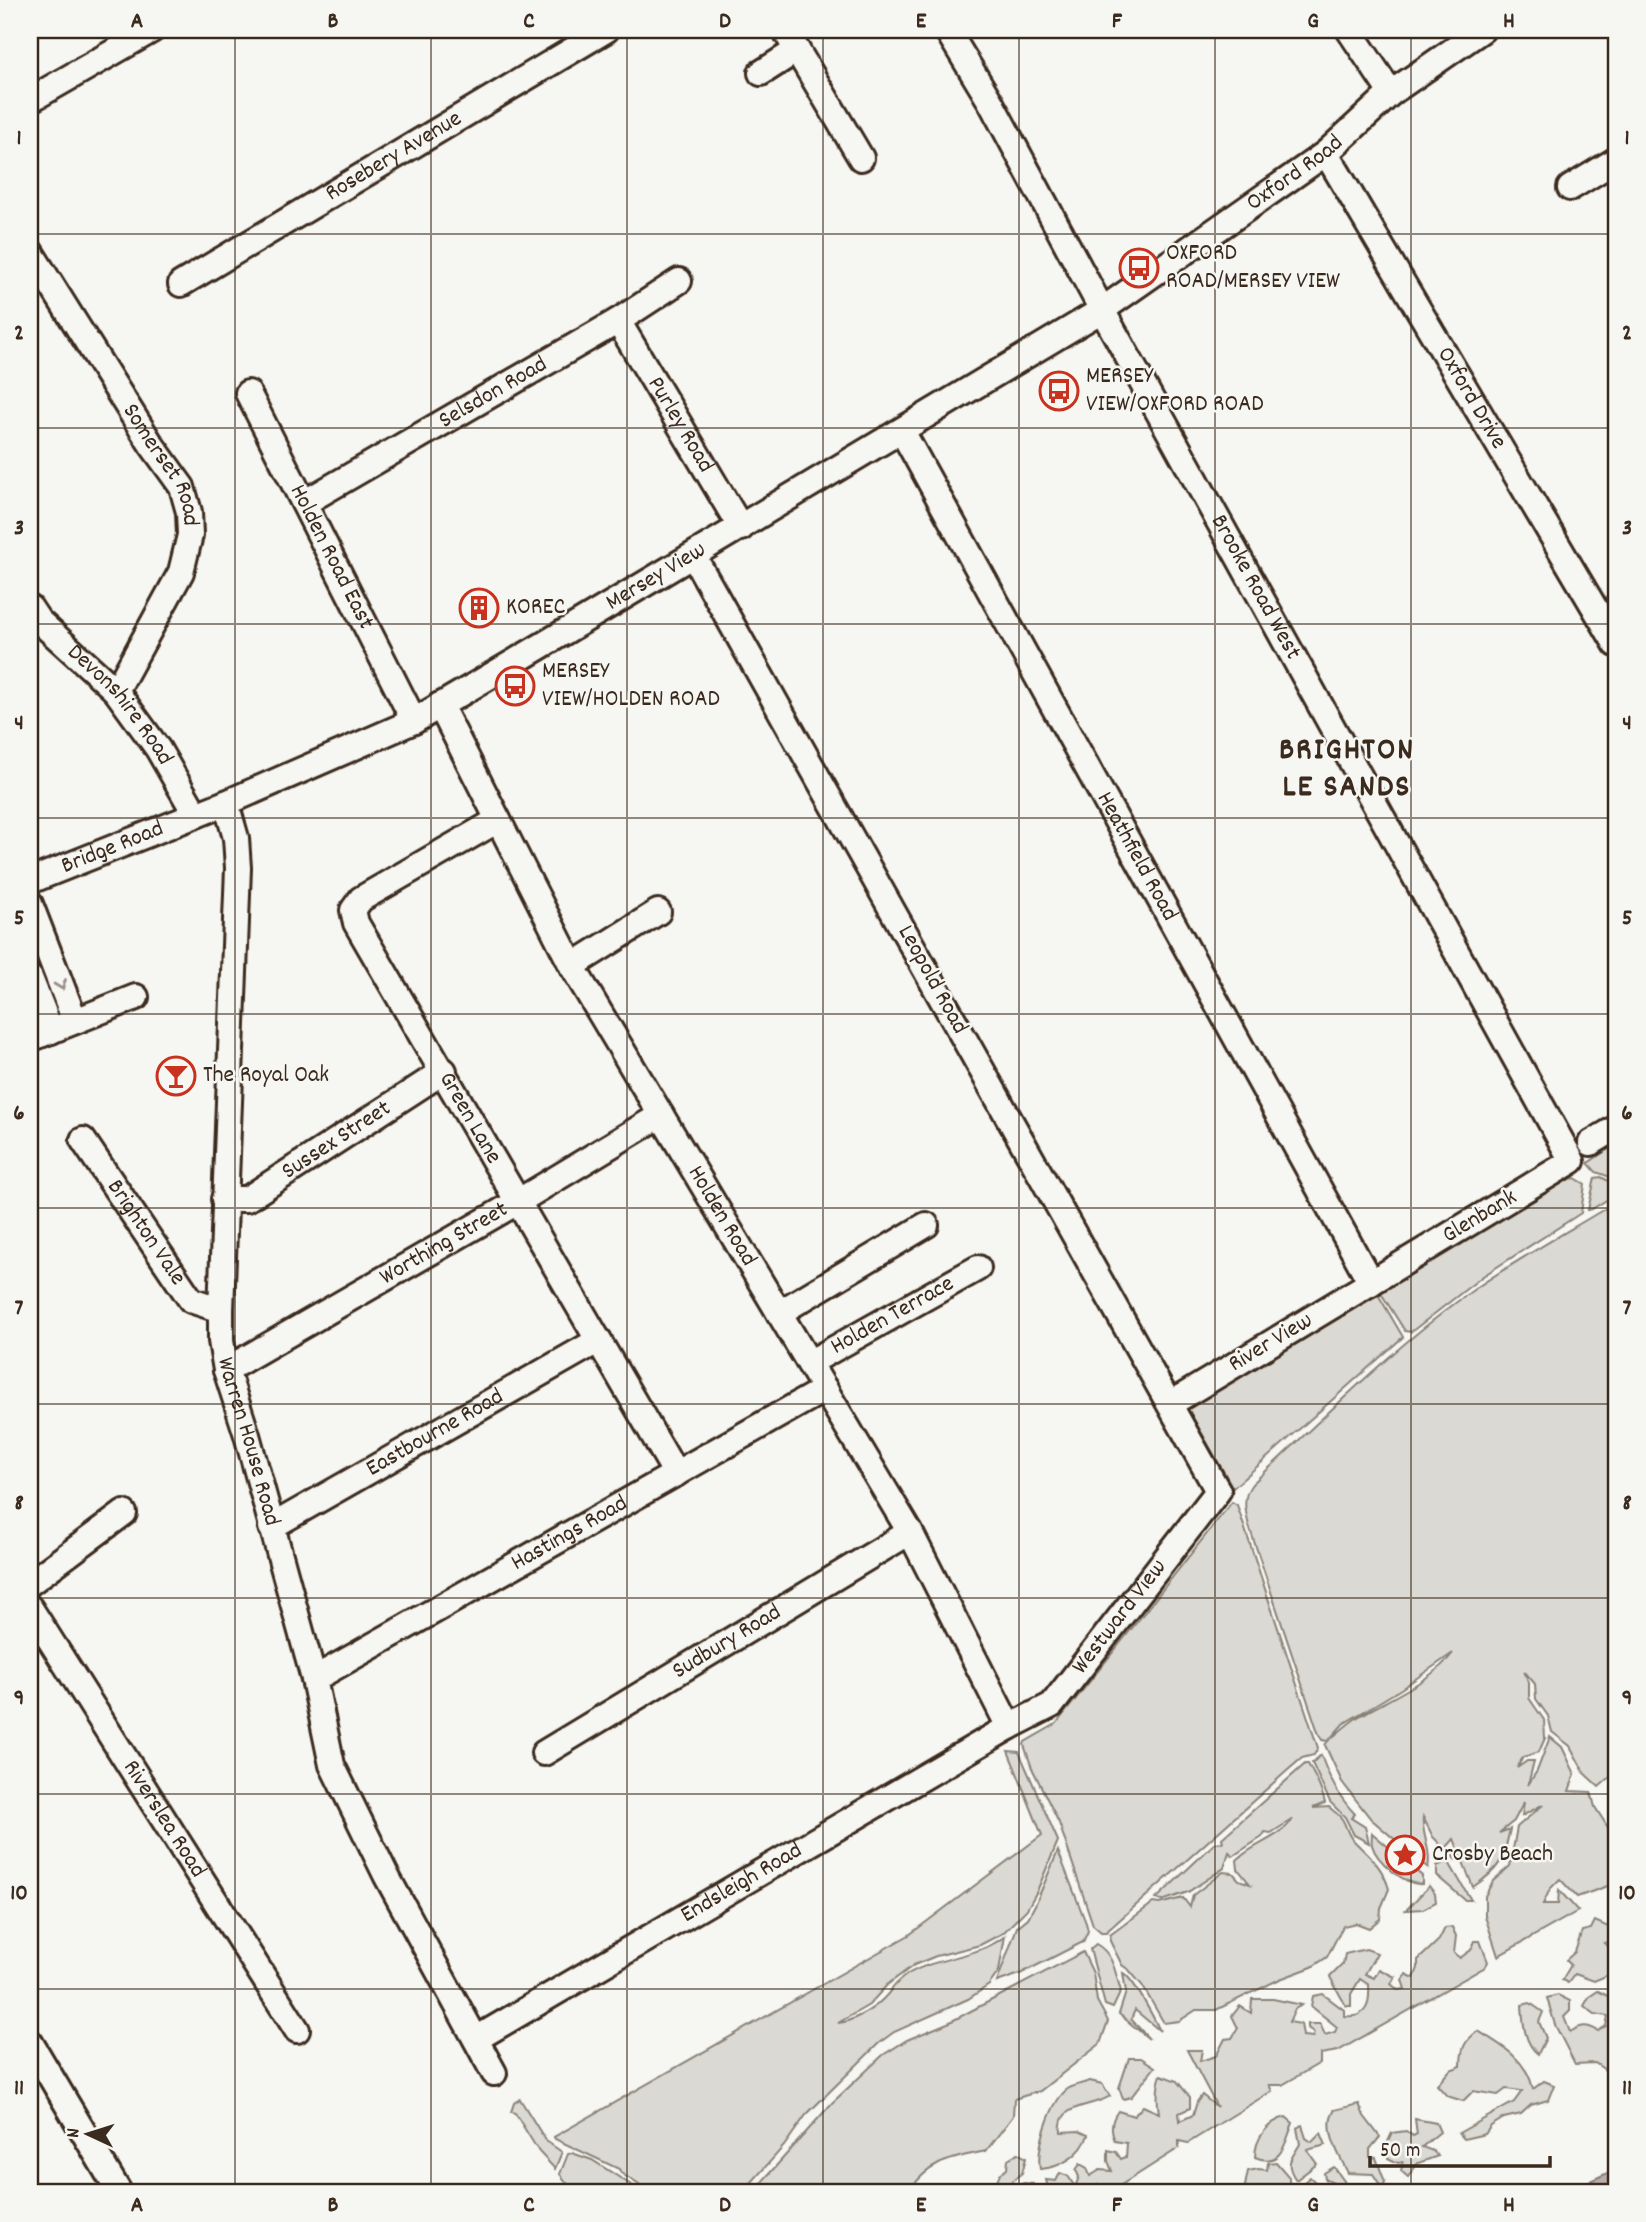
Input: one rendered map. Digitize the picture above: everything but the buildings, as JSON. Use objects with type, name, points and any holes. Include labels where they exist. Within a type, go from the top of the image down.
[{"type":"street","points":[[30,100],[152,30]]},
{"type":"street","name":"Rosebery Avenue","points":[[181,284],[606,30]]},
{"type":"street","name":"Brooke Road West","points":[[947,30],[990,101],[1102,310],[1563,1145]]},
{"type":"street","points":[[1349,30],[1391,93]]},
{"type":"street","name":"Oxford Road","points":[[1102,310],[1326,153],[1391,93],[1482,30]]},
{"type":"street","points":[[761,73],[791,40],[861,158]]},
{"type":"street","name":"Oxford Drive","points":[[1326,153],[1616,644]]},
{"type":"street","points":[[1570,188],[1616,160]]},
{"type":"street","name":"Somerset Road","points":[[30,251],[151,444],[182,488],[189,512],[190,535],[181,572],[116,691]]},
{"type":"street","name":"Selsdon Road","points":[[304,503],[618,321],[680,281]]},
{"type":"street","name":"Mersey View","points":[[196,815],[414,720],[694,557],[1102,310]]},
{"type":"street","name":"Purley Road","points":[[618,321],[741,528]]},
{"type":"street","name":"Holden Road East","points":[[248,393],[414,720]]},
{"type":"street","name":"Heathfield Road","points":[[902,430],[1371,1283]]},
{"type":"street","name":"Leopold Road","points":[[694,557],[1217,1491]]},
{"type":"street","name":"Devonshire Road","points":[[30,608],[38,620],[116,691],[158,749],[196,815]]},
{"type":"street","name":"Holden Road","points":[[440,705],[572,966],[910,1532],[1009,1727]]},
{"type":"street","name":"Warren House Road","points":[[226,803],[236,838],[238,868],[221,1310],[221,1341],[226,1370],[247,1435],[314,1679],[332,1765],[386,1875],[494,2073]]},
{"type":"street","name":"Bridge Road","points":[[30,881],[196,815]]},
{"type":"street","name":"Green Lane","points":[[498,820],[361,899],[353,910],[356,923],[676,1474]]},
{"type":"street","points":[[30,904],[75,1021]]},
{"type":"street","points":[[572,966],[658,912]]},
{"type":"street","points":[[30,978],[41,1035],[136,997]]},
{"type":"street","name":"Sussex Street","points":[[224,1199],[247,1199],[444,1072]]},
{"type":"street","name":"Worthing Street","points":[[226,1370],[519,1201],[661,1115]]},
{"type":"street","points":[[1591,1143],[1616,1128]]},
{"type":"street","name":"Brighton Vale","points":[[83,1140],[191,1300],[221,1310]]},
{"type":"street","name":"Glenbank","points":[[1371,1283],[1572,1161],[1563,1145]]},
{"type":"street","points":[[779,1313],[926,1225]]},
{"type":"street","name":"Holden Terrace","points":[[809,1363],[978,1268]]},
{"type":"street","name":"River View","points":[[1170,1404],[1371,1283]]},
{"type":"street","name":"Eastbourne Road","points":[[271,1527],[599,1340]]},
{"type":"street","name":"Hastings Road","points":[[314,1679],[825,1389]]},
{"type":"street","name":"Westward View","points":[[1009,1727],[1052,1705],[1217,1491]]},
{"type":"street","points":[[30,1583],[124,1513]]},
{"type":"street","name":"Sudbury Road","points":[[544,1753],[910,1532]]},
{"type":"street","name":"Riverslea Road","points":[[30,1608],[297,2030]]},
{"type":"street","name":"Endsleigh Road","points":[[476,2039],[1009,1727]]},
{"type":"street","points":[[31,2048],[119,2192]]},
{"type":"shaded area","points":[[1616,1144],[1616,1179],[1596,1172],[1588,1163]]},
{"type":"shaded area","points":[[1564,1177],[1566,1180],[1575,1178],[1585,1184],[1581,1213],[1483,1276],[1411,1332],[1405,1331],[1379,1290]]},
{"type":"shaded area","points":[[1601,1177],[1616,1185],[1616,1194],[1588,1210],[1595,1178]]},
{"type":"shaded area","points":[[1616,1202],[1616,1772],[1599,1787],[1585,1774],[1570,1746],[1552,1732],[1548,1716],[1536,1699],[1535,1684],[1524,1671],[1529,1683],[1529,1698],[1544,1720],[1545,1738],[1539,1752],[1523,1757],[1517,1768],[1527,1761],[1534,1761],[1528,1785],[1537,1771],[1550,1737],[1562,1747],[1575,1774],[1569,1791],[1591,1792],[1595,1807],[1616,1840],[1616,1883],[1577,1897],[1560,1879],[1550,1889],[1543,1904],[1558,1904],[1559,1890],[1578,1911],[1498,1956],[1485,1916],[1485,1896],[1493,1881],[1510,1866],[1517,1827],[1544,1804],[1522,1816],[1524,1802],[1514,1821],[1499,1833],[1510,1829],[1499,1863],[1473,1887],[1454,1839],[1447,1847],[1455,1855],[1455,1859],[1433,1837],[1423,1817],[1429,1855],[1428,1868],[1371,1819],[1342,1782],[1325,1745],[1328,1741],[1322,1740],[1318,1732],[1249,1526],[1246,1499],[1252,1484],[1417,1333],[1476,1288]],"holes":[[[1453,1653],[1422,1681],[1358,1717],[1328,1741],[1343,1724],[1401,1689]]]},
{"type":"shaded area","points":[[1376,1291],[1403,1337],[1233,1488],[1185,1404]]},
{"type":"shaded area","points":[[1232,1502],[1237,1505],[1318,1748],[1314,1755],[1302,1758],[1288,1770],[1106,1932],[1101,1932],[1093,1925],[1059,1823],[1032,1768],[1024,1745],[1056,1724]]},
{"type":"shaded area","points":[[1008,1751],[1019,1752],[1058,1841],[1027,1909],[1003,1933],[980,1945],[936,1956],[914,1965],[887,1985],[869,2005],[838,2023],[855,2018],[872,2008],[908,1974],[983,1949],[1005,1936],[999,1971],[989,1985],[968,1999],[894,2032],[879,2043],[806,2115],[784,2146],[743,2192],[650,2192],[619,2169],[555,2139],[554,2137],[909,1935],[1042,1835]]},
{"type":"shaded area","points":[[1321,1755],[1335,1786],[1355,1814],[1351,1818],[1365,1827],[1369,1843],[1354,1835],[1345,1817],[1330,1802],[1312,1763]]},
{"type":"shaded area","points":[[1308,1764],[1313,1773],[1325,1803],[1313,1808],[1329,1807],[1339,1816],[1352,1839],[1383,1873],[1389,1889],[1381,1908],[1380,1919],[1369,1928],[1356,1923],[1343,1926],[1327,1957],[1312,1967],[1280,1979],[1216,2010],[1196,2010],[1179,2021],[1164,2023],[1142,1985],[1122,1965],[1110,1941],[1110,1935],[1153,1903],[1183,1898],[1190,1907],[1193,1895],[1223,1872],[1233,1873],[1239,1880],[1250,1884],[1238,1869],[1237,1860],[1281,1831],[1293,1819],[1271,1833],[1265,1832],[1262,1837],[1233,1856],[1229,1852],[1224,1868],[1188,1892],[1162,1901],[1156,1899],[1215,1843],[1223,1842],[1222,1838]]},
{"type":"shaded area","points":[[1372,1833],[1422,1876],[1422,1884],[1415,1884],[1400,1877],[1385,1865],[1375,1851]]},
{"type":"shaded area","points":[[1058,1851],[1086,1923],[1088,1931],[1083,1942],[1020,1974],[997,1982],[1017,1927],[1028,1918]]},
{"type":"shaded area","points":[[1448,1861],[1471,1900],[1465,1900],[1437,1876],[1437,1866]]},
{"type":"shaded area","points":[[1429,1886],[1435,1894],[1436,1902],[1423,1909],[1406,1910]]},
{"type":"shaded area","points":[[1612,1917],[1616,1917],[1616,1947],[1610,1941],[1604,1943],[1616,1960],[1613,1973],[1594,1981],[1575,1974],[1568,1983],[1562,1980],[1571,1965],[1566,1960],[1575,1952],[1582,1931],[1591,1929],[1595,1921],[1608,1927]]},
{"type":"shaded area","points":[[1452,1927],[1456,1936],[1454,1953],[1460,1958],[1471,1950],[1475,1941],[1480,1941],[1488,1962],[1485,1967],[1338,2051],[1320,2054],[1320,2063],[1282,2085],[1269,2085],[1272,2091],[1188,2143],[1179,2141],[1179,2148],[1110,2192],[1098,2185],[1096,2192],[1058,2192],[1048,2188],[1046,2180],[1056,2181],[1060,2173],[1068,2176],[1075,2187],[1079,2177],[1076,2170],[1080,2164],[1087,2168],[1090,2176],[1100,2170],[1112,2171],[1108,2150],[1116,2152],[1121,2159],[1126,2157],[1127,2143],[1115,2141],[1112,2129],[1116,2114],[1118,2111],[1134,2116],[1143,2106],[1159,2113],[1161,2075],[1177,2081],[1190,2097],[1190,2108],[1179,2113],[1180,2121],[1193,2115],[1202,2095],[1217,2107],[1187,2050],[1202,2050],[1200,2061],[1216,2056],[1225,2039],[1232,2038],[1238,2028],[1232,2016],[1240,2006],[1251,2013],[1252,1999],[1273,1999],[1302,2005],[1295,2009],[1289,2022],[1301,2024],[1303,2036],[1313,2037],[1314,2033],[1308,2028],[1308,2024],[1320,2024],[1325,2035],[1335,2032],[1337,2027],[1311,2006],[1313,1996],[1323,1994],[1344,2010],[1344,2016],[1363,2012],[1369,1998],[1369,1985],[1360,1979],[1351,1994],[1351,2006],[1346,2006],[1330,1977],[1343,1964],[1345,1954],[1366,1949],[1377,1953],[1365,1974],[1374,1978],[1379,1969],[1395,1977],[1391,1984],[1398,1990],[1405,1989],[1402,1980],[1406,1974],[1414,1978],[1418,1960],[1439,1940],[1445,1928]]},
{"type":"shaded area","points":[[1096,1944],[1107,1953],[1121,1991],[1113,2008],[1105,2005],[1090,1949]]},
{"type":"shaded area","points":[[1083,1952],[1093,1973],[1097,2001],[1108,2021],[1100,2044],[1040,2091],[1014,2099],[1013,2116],[986,2151],[942,2162],[924,2174],[909,2192],[753,2192],[832,2103],[883,2055],[907,2040],[950,2022]]},
{"type":"shaded area","points":[[1123,1973],[1138,1991],[1160,2031],[1135,2010],[1131,2019],[1149,2039],[1119,2014],[1126,1992]]},
{"type":"shaded area","points":[[1598,1991],[1616,2000],[1616,2057],[1610,2062],[1616,2063],[1616,2072],[1611,2074],[1595,2063],[1575,2064],[1555,2025],[1547,1998],[1558,1995],[1570,2001],[1570,2011],[1564,2017],[1570,2032],[1584,2026],[1598,2031],[1606,2026],[1608,2016],[1595,2014],[1584,2006],[1589,1997]]},
{"type":"shaded area","points":[[1530,2003],[1543,2012],[1539,2022],[1546,2038],[1538,2054],[1527,2038],[1524,2025],[1522,2005]]},
{"type":"shaded area","points":[[1478,2031],[1505,2048],[1520,2062],[1533,2089],[1544,2081],[1554,2085],[1548,2100],[1531,2105],[1521,2114],[1504,2118],[1491,2126],[1485,2134],[1464,2139],[1459,2133],[1514,2102],[1522,2091],[1506,2089],[1498,2095],[1473,2091],[1463,2101],[1447,2096],[1437,2085],[1450,2070],[1461,2066],[1464,2046]]},
{"type":"shaded area","points":[[1129,2058],[1141,2058],[1155,2067],[1131,2097],[1123,2099],[1119,2088]]},
{"type":"shaded area","points":[[1090,2081],[1102,2084],[1110,2096],[1070,2111],[1061,2122],[1061,2132],[1079,2131],[1088,2135],[1085,2142],[1069,2159],[1040,2169],[1040,2149],[1046,2125],[1056,2103],[1069,2088]]},
{"type":"shaded area","points":[[520,2099],[546,2141],[562,2152],[555,2169],[539,2152],[515,2113],[511,2112],[514,2103]]},
{"type":"shaded area","points":[[1359,2104],[1364,2116],[1380,2137],[1370,2149],[1370,2157],[1376,2158],[1385,2182],[1382,2188],[1373,2174],[1348,2173],[1331,2134],[1331,2117],[1334,2110]]},
{"type":"shaded area","points":[[1286,2117],[1293,2123],[1282,2150],[1272,2159],[1255,2157],[1260,2137],[1274,2122]]},
{"type":"shaded area","points":[[1415,2119],[1436,2123],[1440,2132],[1422,2147],[1438,2156],[1418,2163],[1408,2177],[1401,2171],[1403,2162],[1398,2163],[1388,2158],[1386,2146],[1392,2133],[1406,2131],[1413,2136],[1417,2134]]},
{"type":"shaded area","points":[[1302,2125],[1306,2138],[1312,2142],[1321,2133],[1326,2145],[1307,2150],[1317,2164],[1296,2180],[1290,2165],[1300,2144],[1297,2128]]},
{"type":"shaded area","points":[[1018,2153],[1026,2158],[1022,2173],[1011,2182],[1011,2188],[1024,2183],[1033,2184],[1033,2192],[1004,2192],[996,2183],[1000,2174],[1007,2169],[1008,2159]]},
{"type":"shaded area","points":[[568,2154],[592,2160],[642,2192],[574,2192],[560,2174]]},
{"type":"shaded area","points":[[1276,2162],[1289,2177],[1295,2192],[1246,2192],[1248,2171],[1267,2170],[1268,2163]]},
{"type":"shaded area","points":[[1334,2167],[1344,2181],[1348,2190],[1346,2192],[1306,2192],[1302,2189],[1304,2182],[1310,2177],[1318,2185],[1339,2186],[1325,2179],[1324,2173]]},
{"type":"shaded area","points":[[1616,2169],[1616,2192],[1566,2192]]},
{"type":"place","name":"OXFORD ROAD/MERSEY VIEW","points":[[1139,268]]},
{"type":"place","name":"MERSEY VIEW/OXFORD ROAD","points":[[1059,391]]},
{"type":"place","name":"KOREC","points":[[479,608]]},
{"type":"place","name":"MERSEY VIEW/HOLDEN ROAD","points":[[515,686]]},
{"type":"place","name":"The Royal Oak","points":[[176,1076]]},
{"type":"place","name":"Crosby Beach","points":[[1405,1855]]},
{"type":"district","name":"BRIGHTON LE SANDS","points":[[1347,770]]}]
